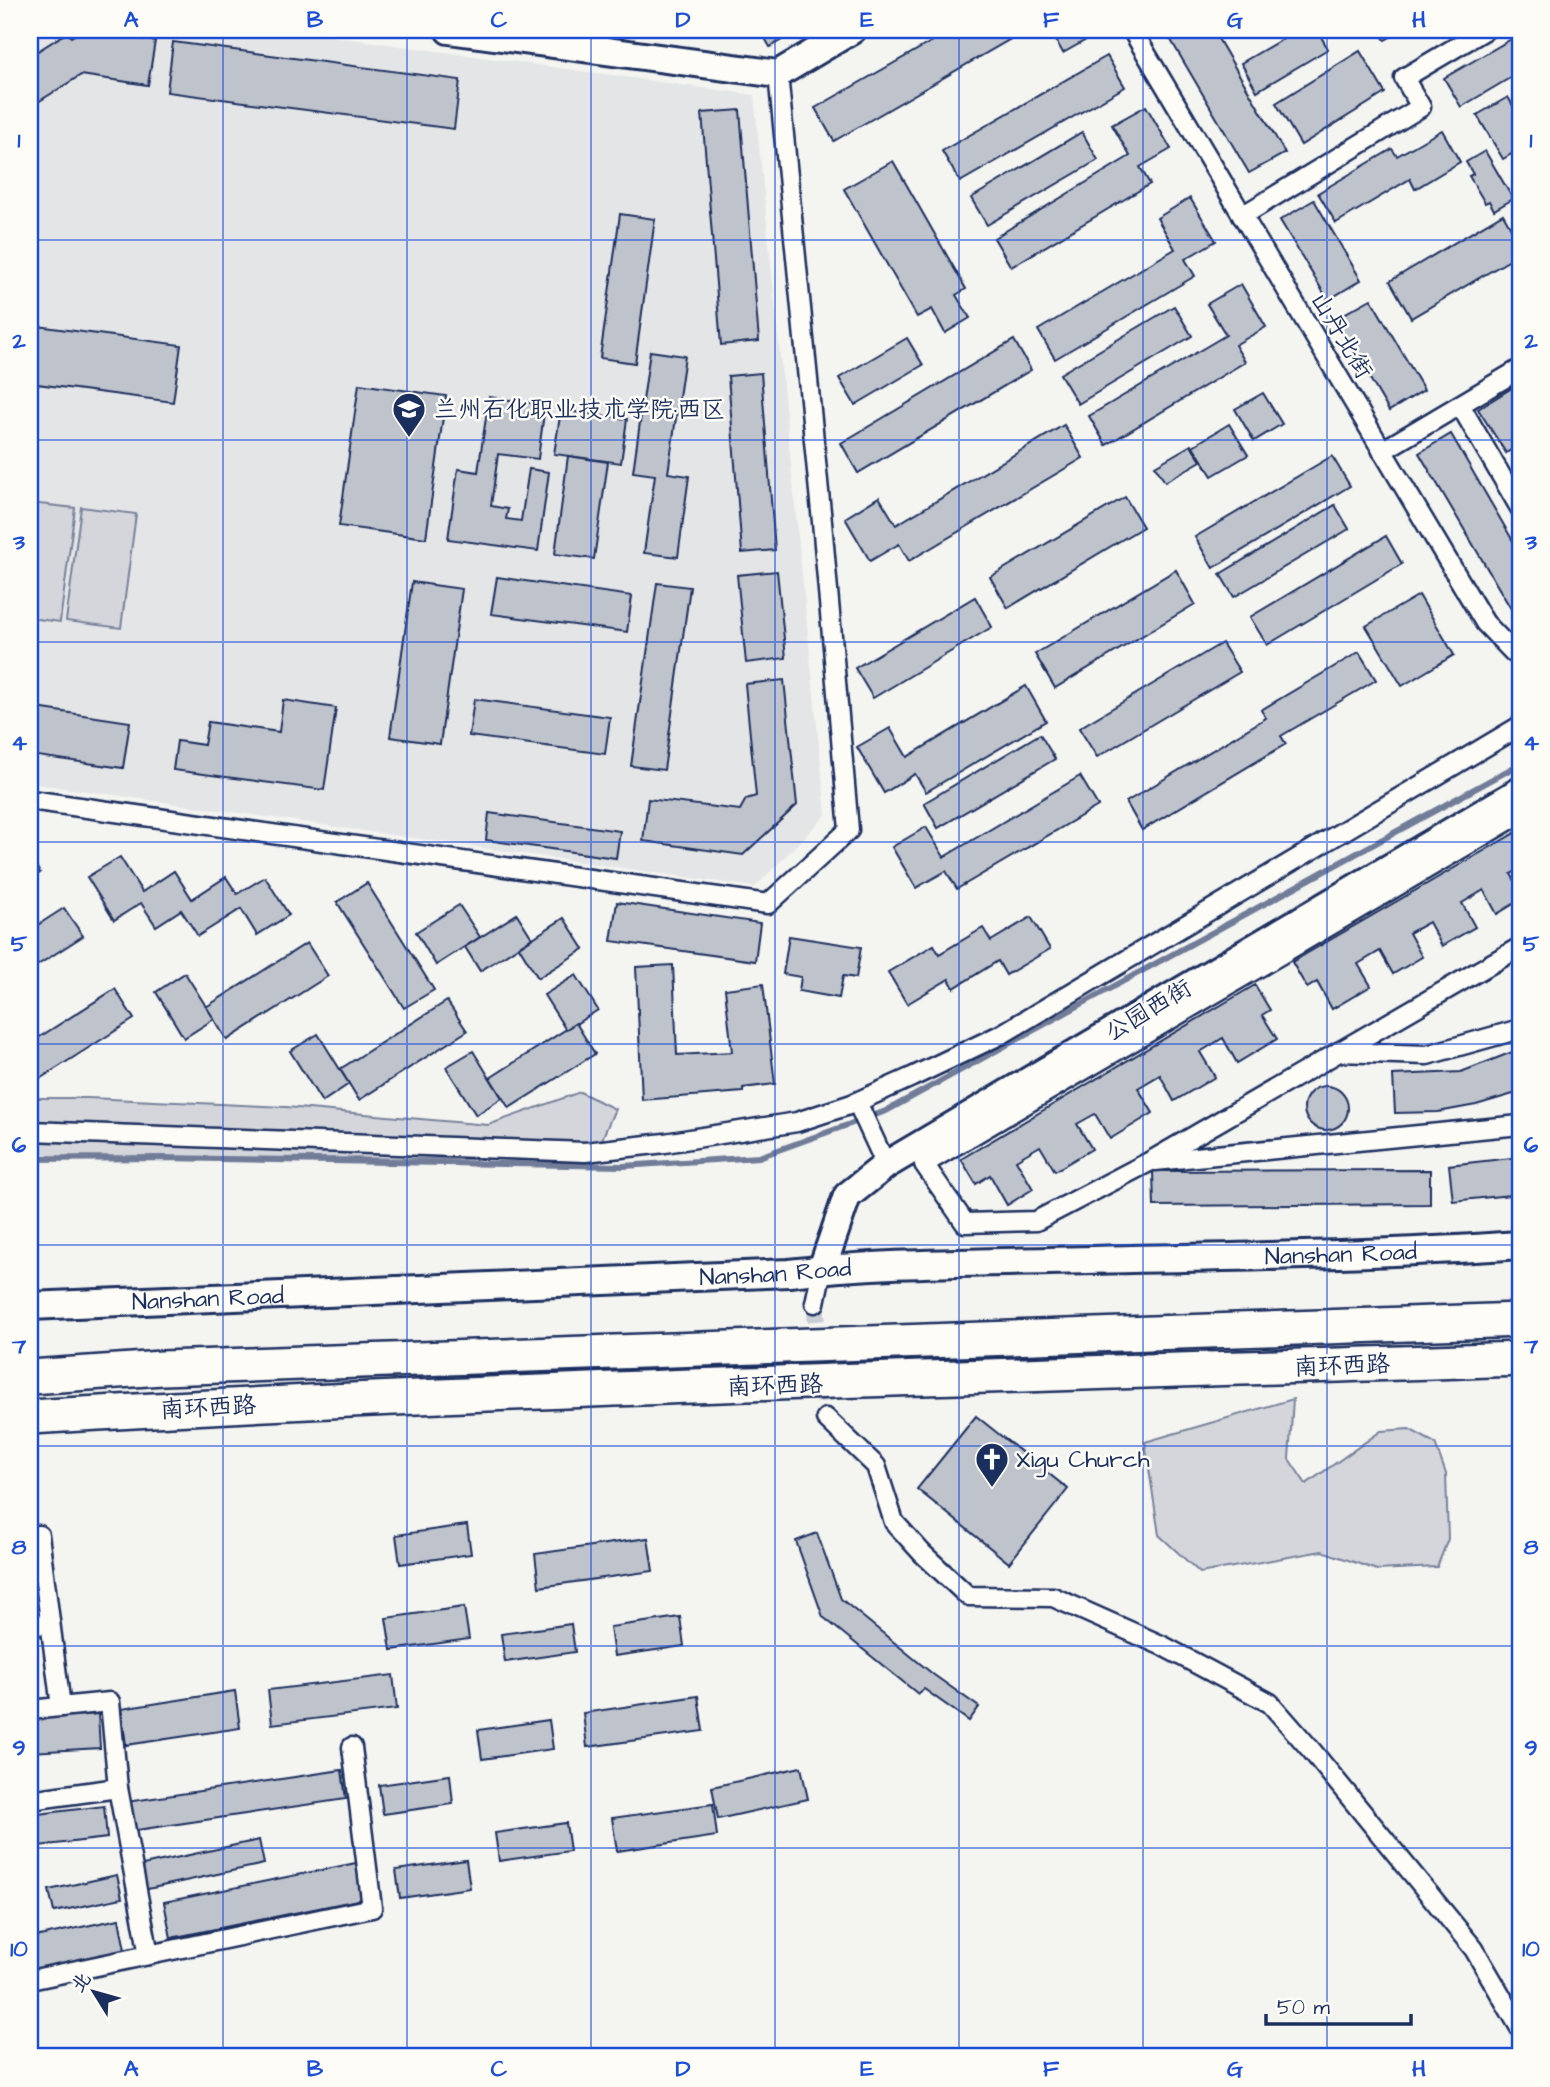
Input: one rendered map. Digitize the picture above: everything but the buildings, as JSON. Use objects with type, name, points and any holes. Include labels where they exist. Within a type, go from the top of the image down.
[{"type":"highway","name":"南环西路","points":[[30,1377],[176,1367],[1520,1320]]},
{"type":"highway","name":"南环西路","points":[[30,1417],[583,1391],[1520,1359]]},
{"type":"street","points":[[449,30],[778,74],[852,30]]},
{"type":"street","name":"山丹北街","points":[[1132,30],[1485,623],[1514,653],[1520,655]]},
{"type":"street","points":[[1242,216],[1421,107],[1404,78],[1485,30]]},
{"type":"street","points":[[30,800],[768,904],[849,830],[821,508],[778,74]]},
{"type":"street","points":[[1382,451],[1520,369]]},
{"type":"street","points":[[1460,405],[1520,508]]},
{"type":"street","points":[[30,1131],[585,1152],[762,1129],[859,1107],[1002,1034],[1520,726]]},
{"type":"street","name":"公园西街","points":[[822,1269],[847,1196],[882,1155],[1520,791]]},
{"type":"street","points":[[1520,814],[924,1164],[965,1223],[1037,1221],[1149,1162],[1520,947]]},
{"type":"street","points":[[1338,1052],[1427,1055],[1520,1029]]},
{"type":"street","points":[[859,1107],[882,1155]]},
{"type":"street","points":[[1149,1162],[1520,1125]]},
{"type":"street","name":"Nanshan Road","points":[[30,1306],[822,1269],[1425,1252],[1520,1245]]},
{"type":"street","points":[[815,1303],[822,1269]]},
{"type":"street","points":[[826,1418],[876,1466],[894,1522],[922,1553],[968,1596],[1054,1597],[1163,1646],[1270,1703],[1474,1949],[1520,2028]]},
{"type":"street","points":[[30,1536],[39,1535],[61,1707]]},
{"type":"street","points":[[30,1626],[50,1623]]},
{"type":"street","points":[[30,1710],[110,1702],[118,1788],[149,1955]]},
{"type":"street","points":[[30,1980],[372,1908],[352,1747]]},
{"type":"street","points":[[30,1800],[118,1788]]},
{"type":"shaded area","name":"兰州石化职业技术学院·西区","points":[[30,30],[287,30],[754,95],[826,815],[755,887],[30,783]]},
{"type":"shaded area","points":[[30,503],[75,508],[60,622],[30,618]]},
{"type":"shaded area","points":[[81,507],[136,514],[121,628],[66,621]]},
{"type":"shaded area","points":[[580,1092],[615,1109],[593,1160],[30,1156],[30,1098],[286,1107],[488,1125]]},
{"type":"shaded area","points":[[1293,1399],[1289,1459],[1306,1484],[1381,1431],[1409,1429],[1435,1443],[1446,1474],[1448,1539],[1437,1567],[1377,1570],[1322,1551],[1200,1573],[1159,1535],[1145,1442]]},
{"type":"waterway","points":[[30,1159],[163,1158],[623,1166],[759,1157],[886,1111],[1520,764]]},
{"type":"tunnel","points":[[815,1303],[826,1418]]},
{"type":"place","name":"兰州石化职业技术学院·西区","points":[[409,439]]},
{"type":"place","name":"Xigu Church","points":[[992,1489]]}]
